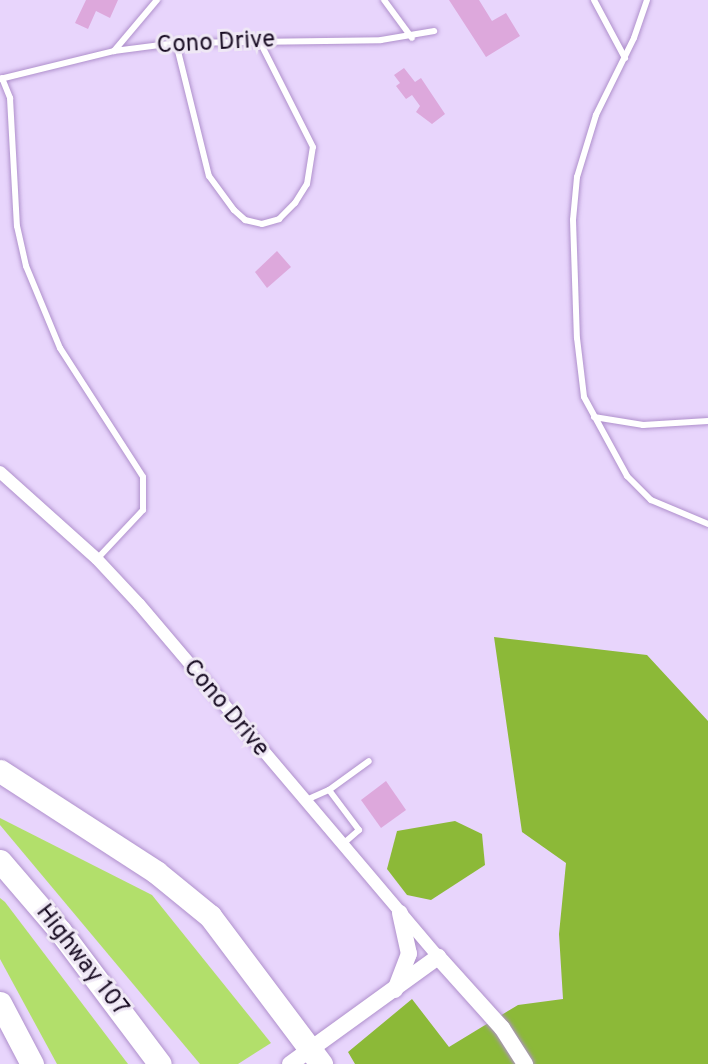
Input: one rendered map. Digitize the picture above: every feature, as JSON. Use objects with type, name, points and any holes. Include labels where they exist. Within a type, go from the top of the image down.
[{"type":"highway","points":[[0,771],[183,892],[210,916],[265,984],[316,1057]]},
{"type":"highway","name":"Highway 107","points":[[0,861],[60,931],[160,1064]]},
{"type":"highway","points":[[0,1003],[32,1064]]},
{"type":"street","name":"Cono Drive","points":[[0,472],[97,559],[302,802],[438,957]]},
{"type":"street","points":[[392,995],[409,954],[400,913]]},
{"type":"street","points":[[290,1064],[316,1057],[438,957],[502,1028],[525,1064]]},
{"type":"lane","points":[[114,51],[157,0]]},
{"type":"lane","points":[[384,0],[412,38]]},
{"type":"lane","points":[[594,0],[625,58]]},
{"type":"lane","points":[[647,0],[625,58],[593,123],[575,192],[577,338],[584,397],[627,476],[650,500],[708,524]]},
{"type":"lane","name":"Cono Drive","points":[[1,79],[114,51],[176,43],[412,38],[434,31]]},
{"type":"lane","points":[[176,43],[209,176],[240,215],[262,224],[279,219],[295,203],[307,184],[313,148],[259,40]]},
{"type":"lane","points":[[1,79],[10,98],[17,226],[26,266],[61,348],[143,477],[143,510],[97,559]]},
{"type":"lane","points":[[594,417],[643,425],[708,421]]},
{"type":"lane","points":[[302,802],[329,790],[369,761]]},
{"type":"lane","points":[[329,790],[359,830],[341,846]]},
{"type":"green space","points":[[494,637],[647,655],[708,721],[708,1064],[355,1064],[348,1052],[412,999],[449,1047],[518,1005],[563,999],[559,934],[566,863],[522,832]]},
{"type":"green space","points":[[0,818],[152,895],[271,1043],[238,1064],[200,1064],[0,825]]},
{"type":"green space","points":[[455,821],[482,834],[485,865],[431,900],[407,895],[387,869],[397,831]]},
{"type":"green space","points":[[0,898],[128,1064],[57,1064],[0,959]]},
{"type":"building","points":[[86,0],[118,0],[110,18],[96,11],[88,29],[75,23]]},
{"type":"building","points":[[449,0],[479,0],[492,21],[506,13],[520,36],[486,57]]},
{"type":"building","points":[[404,68],[415,82],[421,78],[445,114],[432,124],[416,112],[420,106],[412,95],[406,99],[396,86],[400,83],[394,75]]},
{"type":"building","points":[[277,251],[291,267],[267,288],[255,272]]},
{"type":"building","points":[[386,781],[406,810],[381,828],[361,800]]}]
